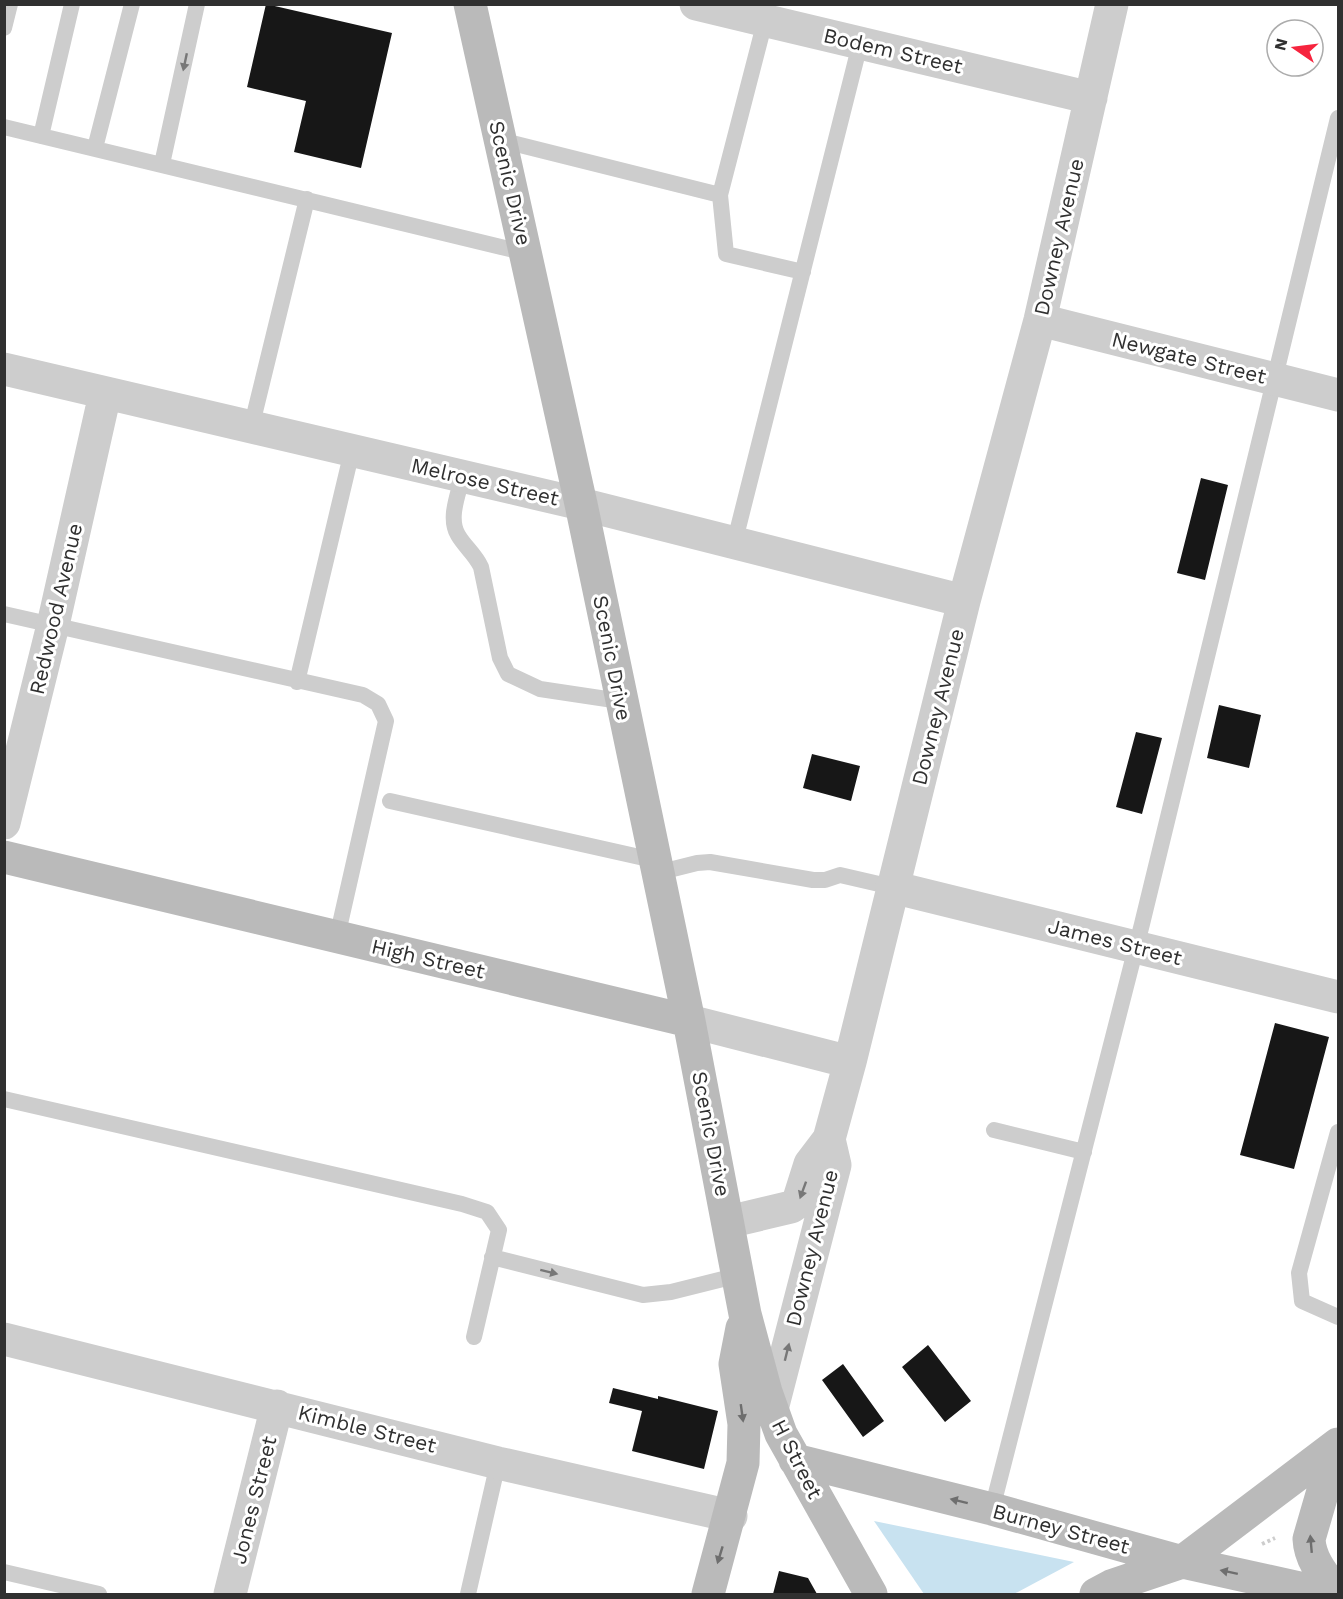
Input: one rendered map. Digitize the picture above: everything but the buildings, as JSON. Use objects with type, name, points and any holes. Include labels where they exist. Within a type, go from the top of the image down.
[{"type":"main road","name":"Scenic Drive","points":[[470,4],[581,504],[620,701],[689,1021],[745,1314]]},
{"type":"main road","name":"High Street","points":[[4,857],[689,1021]]},
{"type":"main road","name":"H Street","points":[[745,1314],[772,1409],[795,1460],[871,1594]]},
{"type":"main road","points":[[708,1594],[731,1516],[743,1463],[744,1424],[735,1364],[745,1314]]},
{"type":"main road","points":[[1096,1594],[1111,1586],[1182,1562],[1338,1441]]},
{"type":"main road","points":[[1338,1441],[1309,1539],[1310,1549],[1317,1565],[1338,1594]]},
{"type":"main road","name":"Burney Street","points":[[795,1460],[992,1509],[1270,1588],[1327,1594]]},
{"type":"main road","points":[[1162,1594],[1182,1562]]},
{"type":"street","name":"Bodem Street","points":[[696,4],[1091,98]]},
{"type":"street","name":"Downey Avenue","points":[[772,1409],[835,1165],[829,1139],[964,601],[1040,320],[1112,4]]},
{"type":"street","name":"Newgate Street","points":[[1040,320],[1338,395]]},
{"type":"street","name":"Melrose Street","points":[[4,369],[581,504],[964,601]]},
{"type":"street","name":"Redwood Avenue","points":[[4,823],[53,626],[105,394]]},
{"type":"street","name":"James Street","points":[[892,887],[1338,997]]},
{"type":"street","name":"High Street","points":[[689,1021],[850,1062]]},
{"type":"street","points":[[728,1222],[791,1207],[798,1202],[810,1164],[829,1139]]},
{"type":"street","name":"Kimble Street","points":[[4,1339],[498,1463],[731,1516]]},
{"type":"street","name":"Jones Street","points":[[230,1594],[277,1406]]},
{"type":"lane","points":[[4,28],[10,4]]},
{"type":"lane","points":[[41,136],[72,4]]},
{"type":"lane","points":[[95,148],[132,4]]},
{"type":"lane","points":[[162,164],[197,4]]},
{"type":"lane","points":[[765,21],[720,195],[726,254],[803,272]]},
{"type":"lane","points":[[734,544],[860,44]]},
{"type":"lane","points":[[992,1509],[1136,947],[1338,118]]},
{"type":"lane","points":[[4,127],[526,253]]},
{"type":"lane","points":[[501,140],[720,195]]},
{"type":"lane","points":[[251,428],[307,199]]},
{"type":"lane","points":[[297,682],[352,451]]},
{"type":"lane","points":[[462,478],[453,519],[458,534],[476,555],[481,567],[500,657],[507,674],[540,689],[620,701]]},
{"type":"lane","points":[[4,614],[297,682],[363,695],[378,704],[386,721],[337,937]]},
{"type":"lane","points":[[390,801],[655,866],[710,862],[813,880],[825,880],[840,875],[892,887]]},
{"type":"lane","points":[[4,1099],[462,1204],[486,1212],[499,1230],[474,1337]]},
{"type":"lane","points":[[994,1130],[1084,1152]]},
{"type":"lane","points":[[1338,1132],[1299,1273],[1302,1301],[1338,1317]]},
{"type":"lane","points":[[492,1257],[643,1294],[670,1292],[739,1275]]},
{"type":"lane","points":[[468,1594],[498,1463]]},
{"type":"lane","points":[[4,1572],[99,1594]]},
{"type":"path","points":[[1262,1544],[1275,1538]]},
{"type":"water","points":[[874,1521],[1074,1562],[1014,1594],[924,1594]]}]
